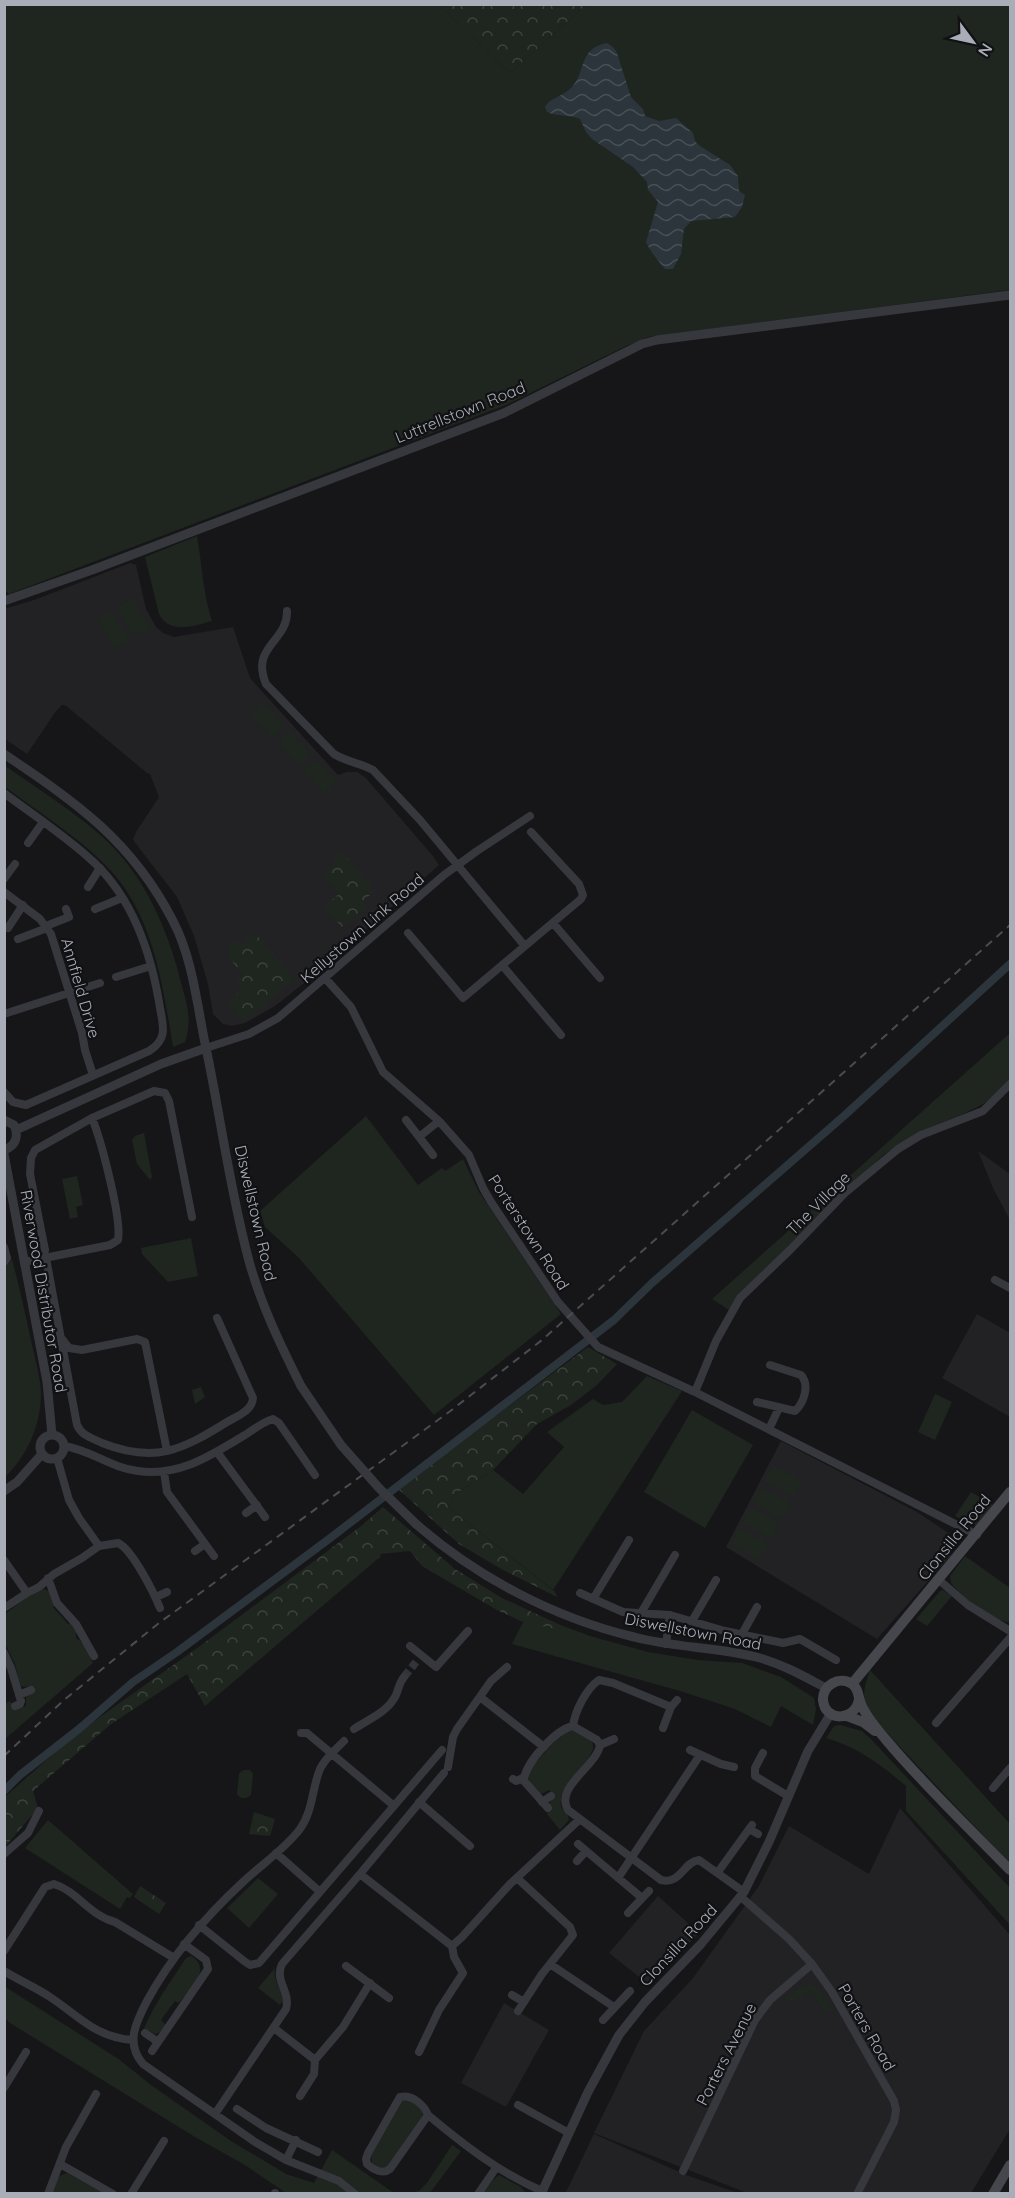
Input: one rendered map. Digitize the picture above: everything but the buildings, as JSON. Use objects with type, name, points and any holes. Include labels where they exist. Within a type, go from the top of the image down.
[{"type":"main road","name":"Clonsilla Road","points":[[852,1684],[1011,1492]]},
{"type":"main road","points":[[859,1699],[856,1709],[847,1716],[841,1717],[831,1713],[824,1704],[824,1693],[826,1688],[841,1680],[852,1684],[856,1688],[866,1714],[887,1740],[1011,1870]]},
{"type":"main road","points":[[847,1716],[863,1722],[887,1740]]},
{"type":"main road","points":[[993,2193],[1011,2165]]},
{"type":"street","name":"Luttrellstown Road","points":[[4,601],[92,570],[504,413],[642,344],[657,340],[1011,295]]},
{"type":"street","points":[[287,611],[287,620],[283,630],[265,651],[261,662],[266,684],[334,754],[373,770],[420,820],[524,945]]},
{"type":"street","name":"Diswellstown Road","points":[[4,754],[96,820],[147,877],[174,922],[198,1003],[249,1262],[278,1341],[301,1386],[341,1445],[379,1488],[416,1524],[479,1570],[549,1608],[614,1632],[666,1644],[761,1658],[792,1670],[826,1688]]},
{"type":"street","points":[[4,793],[90,858],[122,898],[139,930],[151,966],[163,1026],[161,1041],[149,1051],[26,1105],[17,1104],[4,1092]]},
{"type":"street","name":"Kellystown Link Road","points":[[206,1048],[236,1039],[278,1018],[456,865],[530,816]]},
{"type":"street","points":[[28,843],[43,822]]},
{"type":"street","points":[[408,933],[463,998],[580,899],[582,890],[531,832]]},
{"type":"street","points":[[4,879],[15,864]]},
{"type":"street","points":[[88,887],[100,868]]},
{"type":"street","name":"Annfield Drive","points":[[4,892],[40,919],[51,934],[93,1075]]},
{"type":"street","points":[[95,909],[122,898]]},
{"type":"street","points":[[8,928],[23,905]]},
{"type":"street","points":[[18,939],[69,917],[66,909]]},
{"type":"street","points":[[553,923],[600,978]]},
{"type":"street","points":[[502,965],[561,1035]]},
{"type":"street","points":[[117,977],[151,966]]},
{"type":"street","name":"Porterstown Road","points":[[325,978],[351,1007],[383,1072],[439,1121],[469,1155],[483,1188],[558,1302],[594,1345],[695,1392]]},
{"type":"street","points":[[4,1014],[100,983]]},
{"type":"street","points":[[16,1130],[161,1064],[206,1048]]},
{"type":"street","name":"The Village","points":[[695,1392],[716,1341],[740,1298],[845,1193],[878,1164],[921,1136],[983,1111],[1011,1084]]},
{"type":"street","points":[[192,1217],[169,1101],[165,1093],[161,1091],[150,1092],[92,1119],[39,1147],[31,1158],[30,1174],[79,1431],[86,1436],[131,1452],[167,1451],[179,1449],[243,1413],[252,1404],[253,1398],[217,1318]]},
{"type":"street","points":[[4,1152],[13,1145],[17,1135],[14,1125],[5,1119]]},
{"type":"street","points":[[24,1262],[46,1254],[110,1245],[118,1240],[119,1229],[110,1182],[100,1137],[92,1119]]},
{"type":"street","points":[[406,1120],[433,1155]]},
{"type":"street","points":[[419,1137],[439,1121]]},
{"type":"street","name":"Riverwood Distributor Road","points":[[4,1152],[47,1382],[52,1435]]},
{"type":"street","points":[[4,1247],[7,1258],[4,1262]]},
{"type":"street","points":[[995,1280],[1011,1288]]},
{"type":"street","points":[[62,1338],[67,1346],[78,1350],[138,1339],[145,1342],[167,1451]]},
{"type":"street","points":[[757,1402],[795,1412],[803,1400],[806,1384],[801,1375],[771,1365]]},
{"type":"street","points":[[695,1392],[976,1534]]},
{"type":"street","points":[[769,1429],[779,1408]]},
{"type":"street","points":[[64,1446],[78,1449],[122,1468],[140,1472],[164,1472],[186,1467],[217,1452],[273,1419],[279,1423],[315,1475]]},
{"type":"street","points":[[52,1435],[62,1439],[64,1446],[63,1454],[49,1459],[42,1454],[40,1448],[41,1441],[52,1435]]},
{"type":"street","points":[[217,1452],[265,1517]]},
{"type":"street","points":[[4,1491],[17,1482],[42,1454]]},
{"type":"street","points":[[57,1458],[69,1500],[99,1546]]},
{"type":"street","points":[[164,1472],[167,1492],[214,1556]]},
{"type":"street","points":[[246,1513],[256,1505]]},
{"type":"street","points":[[593,1599],[629,1540]]},
{"type":"street","points":[[4,1608],[99,1546],[118,1543],[124,1545],[156,1597],[160,1608]]},
{"type":"street","points":[[195,1551],[205,1544]]},
{"type":"street","points":[[640,1613],[675,1555]]},
{"type":"street","points":[[4,1560],[27,1593]]},
{"type":"street","points":[[48,1578],[57,1603],[76,1624],[94,1656]]},
{"type":"street","points":[[693,1621],[716,1580]]},
{"type":"street","points":[[939,1580],[968,1605],[992,1622],[1011,1631]]},
{"type":"street","points":[[156,1597],[167,1592]]},
{"type":"street","points":[[580,1593],[623,1612],[670,1615],[725,1631],[783,1643],[800,1639],[836,1660]]},
{"type":"street","points":[[742,1634],[756,1607]]},
{"type":"street","points":[[666,1644],[670,1615]]},
{"type":"street","points":[[410,1646],[419,1659],[438,1667],[468,1631]]},
{"type":"street","points":[[936,1723],[1011,1638]]},
{"type":"street","points":[[4,1653],[21,1702],[15,1706]]},
{"type":"street","points":[[215,2114],[288,2005],[286,1993],[279,1978],[282,1964],[446,1770],[453,1737],[491,1681],[507,1667]]},
{"type":"street","points":[[354,1729],[379,1715],[389,1705],[397,1694],[399,1684],[404,1677]]},
{"type":"street","points":[[573,1726],[576,1713],[598,1680],[674,1703],[663,1728]]},
{"type":"street","points":[[19,1695],[31,1690]]},
{"type":"street","points":[[480,1697],[544,1747]]},
{"type":"street","name":"Clonsilla Road","points":[[542,2192],[605,2059],[632,2017],[701,1944],[743,1895],[770,1842],[810,1747],[831,1713]]},
{"type":"street","points":[[523,1779],[527,1767],[544,1747],[567,1728],[573,1726],[597,1740],[600,1745],[598,1754],[575,1780],[565,1799],[568,1810],[633,1858]]},
{"type":"street","points":[[301,1733],[307,1733],[393,1805]]},
{"type":"street","points":[[600,1745],[614,1739]]},
{"type":"street","points":[[344,1741],[321,1767],[310,1808],[302,1826],[199,1924],[174,1958],[143,2009],[133,2030],[132,2040],[136,2054],[143,2064],[255,2142],[286,2160],[339,2181],[355,2193]]},
{"type":"street","points":[[199,1924],[244,1961],[250,1965],[256,1965],[442,1750]]},
{"type":"street","points":[[690,1750],[721,1764],[734,1767]]},
{"type":"street","points":[[763,1753],[755,1768],[755,1776],[788,1796]]},
{"type":"street","points":[[618,1878],[700,1755]]},
{"type":"street","points":[[993,1788],[1011,1768]]},
{"type":"street","points":[[513,1779],[516,1781],[523,1779]]},
{"type":"street","points":[[523,1779],[545,1805],[551,1796]]},
{"type":"street","points":[[419,1802],[470,1846]]},
{"type":"street","points":[[4,1854],[28,1833],[39,1811]]},
{"type":"street","points":[[452,1946],[580,1819]]},
{"type":"street","points":[[718,1872],[750,1827],[758,1834]]},
{"type":"street","points":[[578,1844],[642,1898]]},
{"type":"street","points":[[578,1862],[586,1851]]},
{"type":"street","points":[[276,1852],[319,1891]]},
{"type":"street","name":"Porters Road","points":[[633,1858],[665,1881],[677,1878],[695,1860],[704,1862],[743,1895],[812,1964],[855,2031],[896,2105],[894,2122],[857,2193]]},
{"type":"street","points":[[360,1874],[452,1946],[454,1957],[463,1973],[439,2010],[419,2052]]},
{"type":"street","points":[[518,1878],[573,1932],[572,1938],[550,1964],[518,2011]]},
{"type":"street","points":[[4,1951],[45,1887],[50,1885],[59,1886],[106,1920],[115,1922],[174,1958]]},
{"type":"street","points":[[628,1913],[648,1891]]},
{"type":"street","points":[[152,2051],[208,1969],[206,1960],[184,1944]]},
{"type":"street","points":[[550,1964],[614,2007]]},
{"type":"street","name":"Porters Avenue","points":[[683,2171],[755,2020],[775,1995],[812,1964]]},
{"type":"street","points":[[346,1966],[389,1998]]},
{"type":"street","points":[[4,1971],[30,1984],[108,2037],[132,2040]]},
{"type":"street","points":[[300,2096],[314,2074],[315,2060],[341,2030],[370,1983]]},
{"type":"street","points":[[603,2020],[630,1991]]},
{"type":"street","points":[[512,1995],[524,2002]]},
{"type":"street","points":[[274,2028],[315,2060]]},
{"type":"street","points":[[145,2033],[158,2042]]},
{"type":"street","points":[[4,2088],[26,2052]]},
{"type":"street","points":[[48,2193],[80,2121],[96,2094]]},
{"type":"street","points":[[428,2115],[390,2169],[379,2172],[368,2164],[366,2159],[368,2153],[400,2097],[406,2096],[415,2100],[428,2115],[496,2168],[542,2192]]},
{"type":"street","points":[[518,2105],[569,2133]]},
{"type":"street","points":[[237,2109],[266,2128],[318,2152]]},
{"type":"street","points":[[131,2193],[164,2140]]},
{"type":"street","points":[[286,2160],[296,2140]]},
{"type":"street","points":[[60,2164],[113,2193]]},
{"type":"street","points":[[478,2193],[496,2168]]},
{"type":"shaded area","points":[[130,563],[136,565],[146,609],[156,627],[163,633],[174,637],[233,627],[250,678],[338,775],[357,772],[365,777],[439,865],[352,942],[341,946],[322,969],[275,1006],[245,1023],[232,1026],[223,1024],[213,1014],[208,984],[194,936],[177,897],[133,840],[159,797],[150,774],[65,705],[56,711],[27,754],[5,739],[4,609],[37,599]]},
{"type":"shaded area","points":[[978,1151],[1010,1174],[1010,1220],[993,1188]]},
{"type":"shaded area","points":[[977,1314],[1010,1333],[1010,1417],[942,1378]]},
{"type":"shaded area","points":[[781,1441],[917,1512],[956,1538],[951,1555],[877,1639],[726,1547]]},
{"type":"shaded area","points":[[900,1808],[1010,1935],[1010,2129],[971,2193],[747,2193],[594,2133],[644,2031],[693,1978],[759,1886],[789,1826],[869,1874]]},
{"type":"shaded area","points":[[658,1896],[699,1933],[648,1984],[609,1953]]},
{"type":"shaded area","points":[[504,2003],[549,2030],[506,2107],[461,2083]]},
{"type":"shaded area","points":[[594,2134],[686,2175],[738,2193],[565,2194]]},
{"type":"green space","points":[[4,5],[439,5],[510,73],[586,5],[1010,5],[1010,290],[648,337],[506,405],[9,594],[4,589]]},
{"type":"green space","points":[[439,5],[586,5],[510,73]]},
{"type":"green space","points":[[197,536],[212,621],[190,627],[176,627],[169,625],[159,614],[145,557]]},
{"type":"green space","points":[[132,598],[150,627],[135,636],[117,608]]},
{"type":"green space","points":[[111,611],[130,640],[115,649],[97,620]]},
{"type":"green space","points":[[263,702],[284,725],[272,737],[250,714]]},
{"type":"green space","points":[[289,731],[311,754],[298,765],[277,742]]},
{"type":"green space","points":[[316,759],[337,782],[324,793],[303,771]]},
{"type":"green space","points":[[4,765],[96,831],[121,856],[144,888],[162,924],[175,961],[188,1010],[185,1042],[173,1047],[154,955],[138,911],[126,891],[112,872],[88,849],[5,787]]},
{"type":"green space","points":[[341,851],[375,891],[363,901],[367,906],[342,927],[324,907],[340,893],[323,873],[336,862],[333,858]]},
{"type":"green space","points":[[255,933],[294,979],[244,1021],[228,1002],[243,989],[237,981],[244,975],[227,956],[229,953],[226,949],[236,941],[241,945]]},
{"type":"green space","points":[[1010,1033],[1010,1076],[998,1094],[975,1109],[914,1135],[882,1156],[742,1293],[729,1310],[712,1299]]},
{"type":"green space","points":[[366,1116],[418,1185],[442,1168],[445,1171],[463,1159],[479,1192],[561,1314],[434,1415],[299,1258],[265,1227],[260,1211]]},
{"type":"green space","points":[[144,1133],[152,1177],[150,1180],[137,1164],[132,1140],[135,1136]]},
{"type":"green space","points":[[77,1176],[83,1205],[76,1207],[78,1217],[70,1219],[62,1179]]},
{"type":"green space","points":[[191,1238],[198,1276],[168,1282],[142,1254],[141,1248]]},
{"type":"green space","points":[[12,1259],[41,1394],[38,1417],[31,1439],[20,1460],[5,1477],[4,1268]]},
{"type":"green space","points":[[588,1347],[617,1364],[597,1385],[571,1405],[537,1424],[493,1470],[454,1495],[448,1507],[555,1592],[557,1597],[503,1570],[459,1544],[398,1489]]},
{"type":"green space","points":[[647,1376],[682,1391],[553,1590],[448,1507],[454,1495],[493,1470],[523,1494],[564,1447],[547,1432],[593,1399],[603,1405],[622,1402]]},
{"type":"green space","points":[[201,1387],[205,1397],[195,1404],[192,1390]]},
{"type":"green space","points":[[935,1394],[952,1402],[935,1440],[918,1432]]},
{"type":"green space","points":[[692,1410],[753,1445],[705,1528],[644,1492]]},
{"type":"green space","points":[[773,1465],[802,1481],[794,1497],[764,1481]]},
{"type":"green space","points":[[762,1487],[791,1503],[783,1519],[753,1503]]},
{"type":"green space","points":[[971,1492],[993,1505],[976,1526],[955,1516]]},
{"type":"green space","points":[[383,1507],[455,1569],[502,1598],[558,1624],[556,1629],[523,1622],[497,1610],[422,1566],[410,1551],[380,1554],[381,1556],[205,1706],[187,1674],[111,1724],[33,1791],[38,1808],[5,1847],[5,1797],[76,1734],[200,1646],[361,1526]]},
{"type":"green space","points":[[751,1507],[780,1523],[772,1539],[742,1523]]},
{"type":"green space","points":[[739,1528],[769,1544],[760,1560],[730,1544]]},
{"type":"green space","points":[[949,1548],[952,1549],[951,1555],[935,1573],[921,1562]]},
{"type":"green space","points":[[965,1556],[1010,1588],[1010,1622],[987,1614],[962,1595],[951,1583],[950,1576]]},
{"type":"green space","points":[[44,1589],[49,1591],[55,1605],[53,1607],[68,1624],[71,1623],[76,1631],[76,1638],[83,1643],[93,1663],[5,1739],[5,1704],[10,1701],[14,1709],[26,1706],[26,1697],[34,1692],[31,1686],[20,1685],[15,1664],[5,1644],[5,1614],[28,1596]]},
{"type":"green space","points":[[943,1590],[952,1596],[927,1626],[916,1619],[940,1591]]},
{"type":"green space","points":[[523,1622],[558,1624],[590,1636],[648,1652],[698,1660],[742,1663],[781,1677],[814,1698],[816,1709],[813,1725],[781,1706],[771,1727],[735,1709],[680,1691],[512,1644]]},
{"type":"green space","points":[[870,1670],[1010,1824],[1010,1864],[869,1714],[864,1692]]},
{"type":"green space","points":[[840,1725],[862,1731],[871,1739],[1010,1888],[1010,1925],[906,1811],[906,1786],[869,1758],[848,1746],[826,1738],[834,1726]]},
{"type":"green space","points":[[574,1730],[592,1742],[593,1748],[585,1763],[565,1788],[561,1807],[569,1820],[560,1830],[547,1814],[551,1809],[549,1805],[554,1795],[549,1790],[541,1794],[535,1790],[530,1783],[528,1773],[556,1741]]},
{"type":"green space","points":[[250,1770],[253,1774],[251,1795],[241,1798],[237,1794],[239,1773]]},
{"type":"green space","points":[[254,1812],[275,1819],[270,1836],[249,1834]]},
{"type":"green space","points":[[48,1820],[133,1894],[130,1898],[127,1897],[120,1909],[25,1848]]},
{"type":"green space","points":[[258,1878],[278,1894],[249,1928],[227,1908]]},
{"type":"green space","points":[[140,1886],[166,1903],[159,1914],[134,1897]]},
{"type":"green space","points":[[191,1956],[200,1967],[197,1979],[179,2003],[175,2001],[161,2020],[166,2025],[160,2032],[155,2034],[144,2028],[169,1984],[186,1958]]},
{"type":"green space","points":[[275,1968],[275,1977],[284,2003],[280,2005],[258,1988]]},
{"type":"green space","points":[[811,1984],[819,1990],[832,2009],[830,2011],[824,2011],[810,1990],[790,2003],[784,1999],[803,1985]]},
{"type":"green space","points":[[4,1986],[120,2060],[151,2085],[231,2141],[286,2174],[314,2183],[332,2150],[394,2193],[286,2193],[245,2165],[195,2137],[10,2023],[5,2018]]},
{"type":"green space","points":[[403,2100],[417,2106],[423,2113],[422,2117],[387,2167],[381,2169],[372,2163],[371,2155]]},
{"type":"green space","points":[[452,2145],[461,2151],[430,2193],[406,2193],[419,2191],[427,2183]]},
{"type":"green space","points":[[67,2173],[104,2193],[51,2194],[59,2176]]},
{"type":"green space","points":[[499,2175],[521,2187],[526,2193],[483,2193]]},
{"type":"water","points":[[607,43],[617,53],[631,97],[643,109],[645,116],[659,121],[676,118],[693,133],[695,141],[700,146],[730,165],[738,176],[739,191],[745,195],[742,207],[735,217],[691,221],[684,229],[681,254],[673,269],[665,269],[646,242],[658,202],[648,190],[647,182],[633,167],[592,139],[580,119],[551,114],[545,107],[576,82],[591,50]]},
{"type":"waterway","points":[[4,1791],[20,1775],[79,1729],[133,1682],[329,1539],[614,1320],[652,1283],[845,1115],[1010,964]]},
{"type":"tunnel","points":[[404,1677],[416,1662]]},
{"type":"railway","points":[[4,1756],[64,1700],[159,1623],[449,1412],[542,1340],[1010,925]]}]
